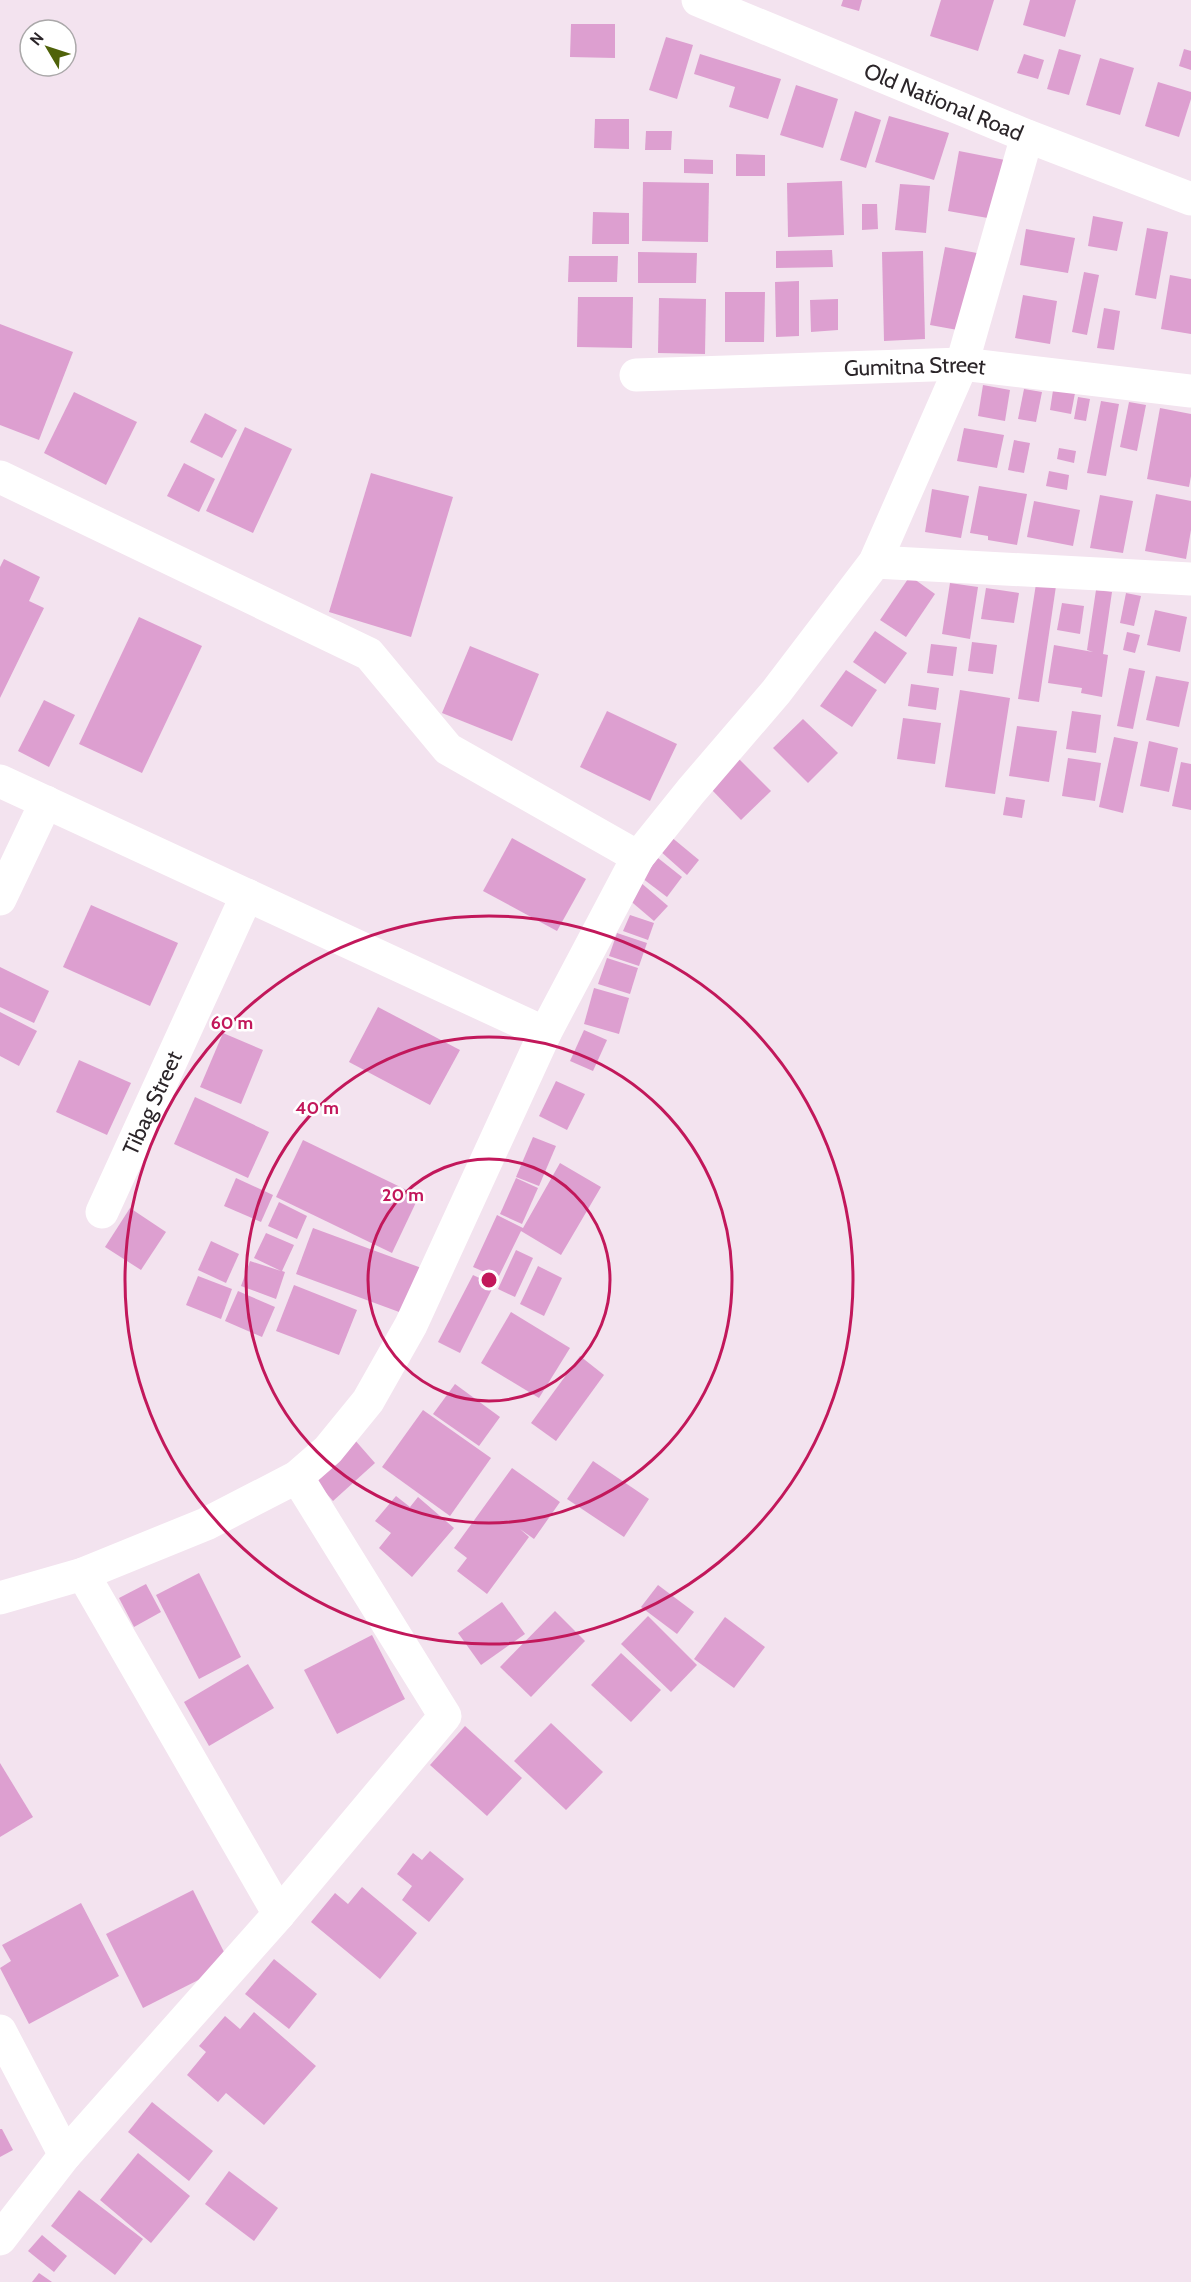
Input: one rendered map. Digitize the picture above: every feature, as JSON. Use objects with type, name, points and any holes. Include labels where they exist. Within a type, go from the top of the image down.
[{"type":"street","name":"Old National Road","points":[[698,0],[1027,136],[1191,199]]},
{"type":"street","points":[[0,1598],[83,1574],[206,1524],[297,1477],[328,1450],[368,1401],[411,1325],[545,1033],[638,857],[776,692],[875,562],[962,364],[1027,136]]},
{"type":"street","name":"Gumitna Street","points":[[636,375],[962,364],[1191,391]]},
{"type":"street","points":[[0,477],[369,654],[448,749],[638,857]]},
{"type":"street","points":[[875,562],[1191,579]]},
{"type":"street","points":[[0,781],[545,1033]]},
{"type":"street","points":[[0,899],[46,802]]},
{"type":"street","name":"Tibag Street","points":[[102,1212],[247,895]]},
{"type":"street","points":[[0,2238],[65,2155],[279,1914],[445,1716],[297,1477]]},
{"type":"street","points":[[83,1574],[279,1914]]},
{"type":"street","points":[[0,2031],[65,2155]]},
{"type":"building","points":[[843,0],[862,0],[859,11],[841,6]]},
{"type":"building","points":[[941,0],[994,0],[978,51],[930,36]]},
{"type":"building","points":[[1030,0],[1076,0],[1065,37],[1023,25]]},
{"type":"building","points":[[571,24],[615,24],[615,58],[570,57]]},
{"type":"building","points":[[666,37],[693,45],[677,99],[649,90]]},
{"type":"building","points":[[1059,49],[1081,55],[1069,95],[1047,89]]},
{"type":"building","points":[[1184,49],[1191,51],[1191,70],[1179,66]]},
{"type":"building","points":[[700,54],[781,79],[768,119],[729,107],[735,87],[694,74]]},
{"type":"building","points":[[1024,54],[1044,60],[1038,79],[1017,73]]},
{"type":"building","points":[[1100,58],[1134,68],[1120,115],[1086,105]]},
{"type":"building","points":[[1158,82],[1191,92],[1191,99],[1179,137],[1145,126]]},
{"type":"building","points":[[796,85],[838,99],[823,148],[780,135]]},
{"type":"building","points":[[855,111],[881,120],[866,168],[840,160]]},
{"type":"building","points":[[889,116],[949,133],[934,180],[875,162]]},
{"type":"building","points":[[595,119],[629,119],[629,149],[594,148]]},
{"type":"building","points":[[646,131],[672,131],[671,150],[645,150]]},
{"type":"building","points":[[959,151],[1010,161],[999,220],[948,211]]},
{"type":"building","points":[[736,154],[765,155],[765,176],[736,176]]},
{"type":"building","points":[[684,159],[713,160],[713,174],[684,173]]},
{"type":"building","points":[[842,181],[844,235],[788,237],[787,183]]},
{"type":"building","points":[[643,182],[709,183],[708,242],[642,241]]},
{"type":"building","points":[[900,184],[930,186],[926,233],[895,230]]},
{"type":"building","points":[[862,204],[877,204],[878,229],[862,230]]},
{"type":"building","points":[[593,212],[629,213],[629,244],[592,244]]},
{"type":"building","points":[[1093,216],[1123,222],[1117,251],[1088,246]]},
{"type":"building","points":[[1147,228],[1168,232],[1156,299],[1135,295]]},
{"type":"building","points":[[1026,229],[1075,238],[1068,273],[1020,265]]},
{"type":"building","points":[[945,247],[977,253],[963,331],[930,325]]},
{"type":"building","points":[[832,250],[833,267],[776,268],[776,251]]},
{"type":"building","points":[[923,251],[925,339],[884,341],[882,252]]},
{"type":"building","points":[[638,252],[697,253],[696,283],[638,283]]},
{"type":"building","points":[[569,256],[618,256],[617,282],[568,282]]},
{"type":"building","points":[[1084,272],[1099,275],[1087,335],[1072,332]]},
{"type":"building","points":[[1170,275],[1191,279],[1191,334],[1161,329]]},
{"type":"building","points":[[799,281],[799,336],[776,337],[775,282]]},
{"type":"building","points":[[725,292],[765,292],[764,342],[725,342]]},
{"type":"building","points":[[1023,295],[1057,301],[1050,344],[1015,338]]},
{"type":"building","points":[[578,297],[633,297],[632,348],[577,347]]},
{"type":"building","points":[[659,298],[706,299],[705,354],[658,353]]},
{"type":"building","points":[[838,299],[838,330],[811,332],[810,300]]},
{"type":"building","points":[[1104,308],[1120,311],[1114,350],[1097,348]]},
{"type":"building","points":[[0,324],[73,352],[39,440],[0,425]]},
{"type":"building","points":[[1054,384],[1076,388],[1071,414],[1050,410]]},
{"type":"building","points":[[983,385],[1010,390],[1005,421],[978,416]]},
{"type":"building","points":[[1024,389],[1042,392],[1036,422],[1018,419]]},
{"type":"building","points":[[74,392],[137,422],[106,485],[44,453]]},
{"type":"building","points":[[1078,397],[1090,399],[1086,421],[1074,419]]},
{"type":"building","points":[[1101,401],[1119,404],[1106,476],[1087,473]]},
{"type":"building","points":[[1129,402],[1146,405],[1137,451],[1120,447]]},
{"type":"building","points":[[1160,408],[1191,414],[1189,487],[1147,479]]},
{"type":"building","points":[[205,413],[237,430],[222,458],[190,442]]},
{"type":"building","points":[[245,427],[292,449],[253,533],[206,511]]},
{"type":"building","points":[[964,428],[1004,435],[997,468],[957,461]]},
{"type":"building","points":[[1014,440],[1030,443],[1024,473],[1008,470]]},
{"type":"building","points":[[1059,448],[1076,451],[1074,463],[1057,459]]},
{"type":"building","points":[[184,463],[215,479],[199,512],[167,496]]},
{"type":"building","points":[[1049,471],[1069,475],[1067,490],[1046,486]]},
{"type":"building","points":[[371,473],[453,497],[411,637],[329,612]]},
{"type":"building","points":[[979,486],[1027,494],[1017,545],[988,540],[988,536],[970,533]]},
{"type":"building","points":[[932,489],[969,496],[961,538],[925,532]]},
{"type":"building","points":[[1156,494],[1191,501],[1191,530],[1186,559],[1145,551]]},
{"type":"building","points":[[1100,495],[1133,501],[1123,553],[1090,548]]},
{"type":"building","points":[[1034,501],[1080,510],[1073,546],[1027,537]]},
{"type":"building","points":[[4,559],[40,577],[29,601],[44,608],[0,698],[0,567]]},
{"type":"building","points":[[910,576],[935,594],[906,637],[880,620]]},
{"type":"building","points":[[950,583],[978,587],[970,639],[942,634]]},
{"type":"building","points":[[1036,584],[1056,586],[1039,702],[1018,699]]},
{"type":"building","points":[[986,588],[1019,593],[1014,623],[981,619]]},
{"type":"building","points":[[1096,590],[1112,592],[1103,654],[1108,655],[1102,697],[1081,693],[1082,688],[1048,683],[1054,645],[1093,652],[1087,650]]},
{"type":"building","points":[[1126,593],[1141,596],[1134,626],[1120,623]]},
{"type":"building","points":[[1062,603],[1084,606],[1080,634],[1057,630]]},
{"type":"building","points":[[1155,610],[1187,617],[1180,652],[1147,645]]},
{"type":"building","points":[[139,617],[202,646],[142,773],[79,744]]},
{"type":"building","points":[[875,631],[907,653],[885,684],[853,662]]},
{"type":"building","points":[[1127,632],[1140,635],[1135,653],[1123,650]]},
{"type":"building","points":[[972,642],[997,645],[993,674],[968,671]]},
{"type":"building","points":[[931,644],[957,647],[953,676],[927,673]]},
{"type":"building","points":[[470,646],[539,674],[512,741],[442,713]]},
{"type":"building","points":[[1129,668],[1145,671],[1133,729],[1117,726]]},
{"type":"building","points":[[846,670],[877,690],[852,727],[820,706]]},
{"type":"building","points":[[1156,676],[1189,682],[1179,727],[1146,720]]},
{"type":"building","points":[[911,684],[939,688],[936,710],[908,706]]},
{"type":"building","points":[[960,690],[1010,698],[995,794],[945,787]]},
{"type":"building","points":[[44,700],[75,715],[49,767],[18,751]]},
{"type":"building","points":[[607,711],[677,744],[650,801],[580,767]]},
{"type":"building","points":[[1072,711],[1101,715],[1096,753],[1066,749]]},
{"type":"building","points":[[903,718],[941,723],[935,764],[897,759]]},
{"type":"building","points":[[803,719],[838,753],[808,783],[773,748]]},
{"type":"building","points":[[1017,726],[1057,731],[1049,782],[1009,776]]},
{"type":"building","points":[[1114,737],[1138,742],[1123,813],[1099,807]]},
{"type":"building","points":[[1149,741],[1178,748],[1169,792],[1140,786]]},
{"type":"building","points":[[1068,758],[1101,763],[1095,801],[1062,796]]},
{"type":"building","points":[[739,759],[771,791],[741,820],[710,788]]},
{"type":"building","points":[[1181,762],[1191,764],[1191,810],[1172,806]]},
{"type":"building","points":[[1006,797],[1025,800],[1022,818],[1003,815]]},
{"type":"building","points":[[670,836],[699,860],[687,875],[659,850]]},
{"type":"building","points":[[512,838],[586,879],[557,931],[483,891]]},
{"type":"building","points":[[658,858],[682,877],[667,897],[642,878]]},
{"type":"building","points":[[640,882],[668,906],[654,921],[627,898]]},
{"type":"building","points":[[91,905],[178,943],[150,1006],[63,967]]},
{"type":"building","points":[[630,915],[654,923],[648,940],[623,931]]},
{"type":"building","points":[[617,933],[647,943],[639,966],[609,956]]},
{"type":"building","points":[[607,958],[638,968],[630,994],[598,984]]},
{"type":"building","points":[[0,967],[49,991],[34,1023],[0,1007]]},
{"type":"building","points":[[594,988],[629,998],[619,1034],[584,1024]]},
{"type":"building","points":[[378,1007],[460,1050],[430,1105],[349,1062]]},
{"type":"building","points":[[0,1012],[37,1031],[19,1066],[0,1056]]},
{"type":"building","points":[[584,1030],[607,1040],[593,1071],[570,1061]]},
{"type":"building","points":[[223,1033],[263,1050],[241,1104],[200,1087]]},
{"type":"building","points":[[79,1060],[131,1083],[107,1135],[56,1112]]},
{"type":"building","points":[[556,1081],[585,1094],[567,1130],[539,1116]]},
{"type":"building","points":[[195,1097],[269,1132],[248,1178],[174,1144]]},
{"type":"building","points":[[533,1137],[556,1146],[539,1186],[516,1177]]},
{"type":"building","points":[[303,1140],[419,1196],[392,1253],[276,1197]]},
{"type":"building","points":[[560,1163],[601,1187],[561,1255],[521,1231],[498,1278],[473,1267],[497,1215],[523,1228]]},
{"type":"building","points":[[236,1178],[273,1195],[261,1222],[224,1206]]},
{"type":"building","points":[[516,1178],[538,1188],[522,1224],[500,1214]]},
{"type":"building","points":[[279,1202],[307,1216],[297,1239],[268,1226]]},
{"type":"building","points":[[130,1208],[166,1232],[141,1270],[105,1247]]},
{"type":"building","points":[[313,1228],[427,1270],[410,1316],[296,1274]]},
{"type":"building","points":[[266,1233],[294,1245],[282,1271],[285,1272],[276,1299],[241,1286],[250,1261],[281,1271],[254,1258]]},
{"type":"building","points":[[211,1241],[239,1254],[226,1283],[198,1270]]},
{"type":"building","points":[[516,1250],[533,1258],[515,1297],[498,1289]]},
{"type":"building","points":[[538,1266],[562,1278],[544,1316],[520,1304]]},
{"type":"building","points":[[473,1275],[494,1285],[460,1353],[438,1342]]},
{"type":"building","points":[[198,1276],[232,1289],[221,1319],[186,1305]]},
{"type":"building","points":[[294,1285],[357,1310],[339,1355],[276,1331]]},
{"type":"building","points":[[238,1291],[275,1307],[262,1337],[225,1321]]},
{"type":"building","points":[[511,1312],[570,1348],[539,1398],[481,1363]]},
{"type":"building","points":[[580,1356],[604,1375],[556,1441],[531,1423]]},
{"type":"building","points":[[455,1384],[500,1417],[479,1446],[433,1414]]},
{"type":"building","points":[[423,1410],[491,1458],[450,1516],[382,1467]]},
{"type":"building","points":[[354,1439],[375,1463],[333,1501],[312,1477]]},
{"type":"building","points":[[593,1461],[649,1499],[624,1537],[567,1499]]},
{"type":"building","points":[[512,1468],[560,1502],[534,1539],[520,1529],[529,1537],[487,1594],[457,1571],[467,1558],[454,1548]]},
{"type":"building","points":[[396,1496],[410,1507],[418,1497],[454,1528],[412,1577],[379,1548],[391,1533],[375,1521]]},
{"type":"building","points":[[199,1573],[241,1657],[199,1679],[156,1595]]},
{"type":"building","points":[[146,1584],[161,1612],[134,1627],[119,1598]]},
{"type":"building","points":[[658,1585],[694,1612],[677,1634],[641,1607]]},
{"type":"building","points":[[502,1602],[525,1634],[481,1665],[458,1633]]},
{"type":"building","points":[[555,1611],[585,1641],[531,1697],[500,1667]]},
{"type":"building","points":[[648,1616],[697,1665],[671,1692],[621,1644]]},
{"type":"building","points":[[725,1617],[765,1647],[734,1688],[694,1659]]},
{"type":"building","points":[[372,1635],[405,1699],[337,1734],[304,1670]]},
{"type":"building","points":[[621,1653],[661,1690],[631,1722],[591,1685]]},
{"type":"building","points":[[248,1664],[274,1708],[209,1746],[184,1702]]},
{"type":"building","points":[[551,1723],[603,1772],[566,1810],[514,1761]]},
{"type":"building","points":[[465,1726],[522,1778],[487,1816],[430,1765]]},
{"type":"building","points":[[0,1763],[33,1817],[0,1837]]},
{"type":"building","points":[[430,1851],[464,1879],[429,1922],[402,1900],[412,1886],[397,1874],[413,1853],[422,1860]]},
{"type":"building","points":[[362,1887],[417,1933],[380,1979],[311,1922],[335,1893],[348,1904]]},
{"type":"building","points":[[193,1890],[230,1964],[143,2008],[106,1934]]},
{"type":"building","points":[[81,1903],[119,1976],[29,2024],[0,1968],[11,1961],[2,1945]]},
{"type":"building","points":[[274,1959],[317,1994],[289,2029],[245,1994]]},
{"type":"building","points":[[254,2012],[316,2066],[264,2125],[226,2093],[218,2102],[187,2075],[206,2052],[199,2046],[225,2016],[240,2029]]},
{"type":"building","points":[[152,2102],[213,2151],[189,2181],[128,2132]]},
{"type":"building","points":[[0,2129],[13,2150],[0,2157]]},
{"type":"building","points":[[138,2153],[190,2196],[151,2243],[100,2200]]},
{"type":"building","points":[[229,2171],[278,2208],[254,2241],[205,2204]]},
{"type":"building","points":[[79,2190],[143,2239],[115,2275],[51,2226]]},
{"type":"building","points":[[42,2235],[67,2256],[54,2272],[28,2251]]},
{"type":"building","points":[[39,2273],[52,2282],[32,2282]]}]
